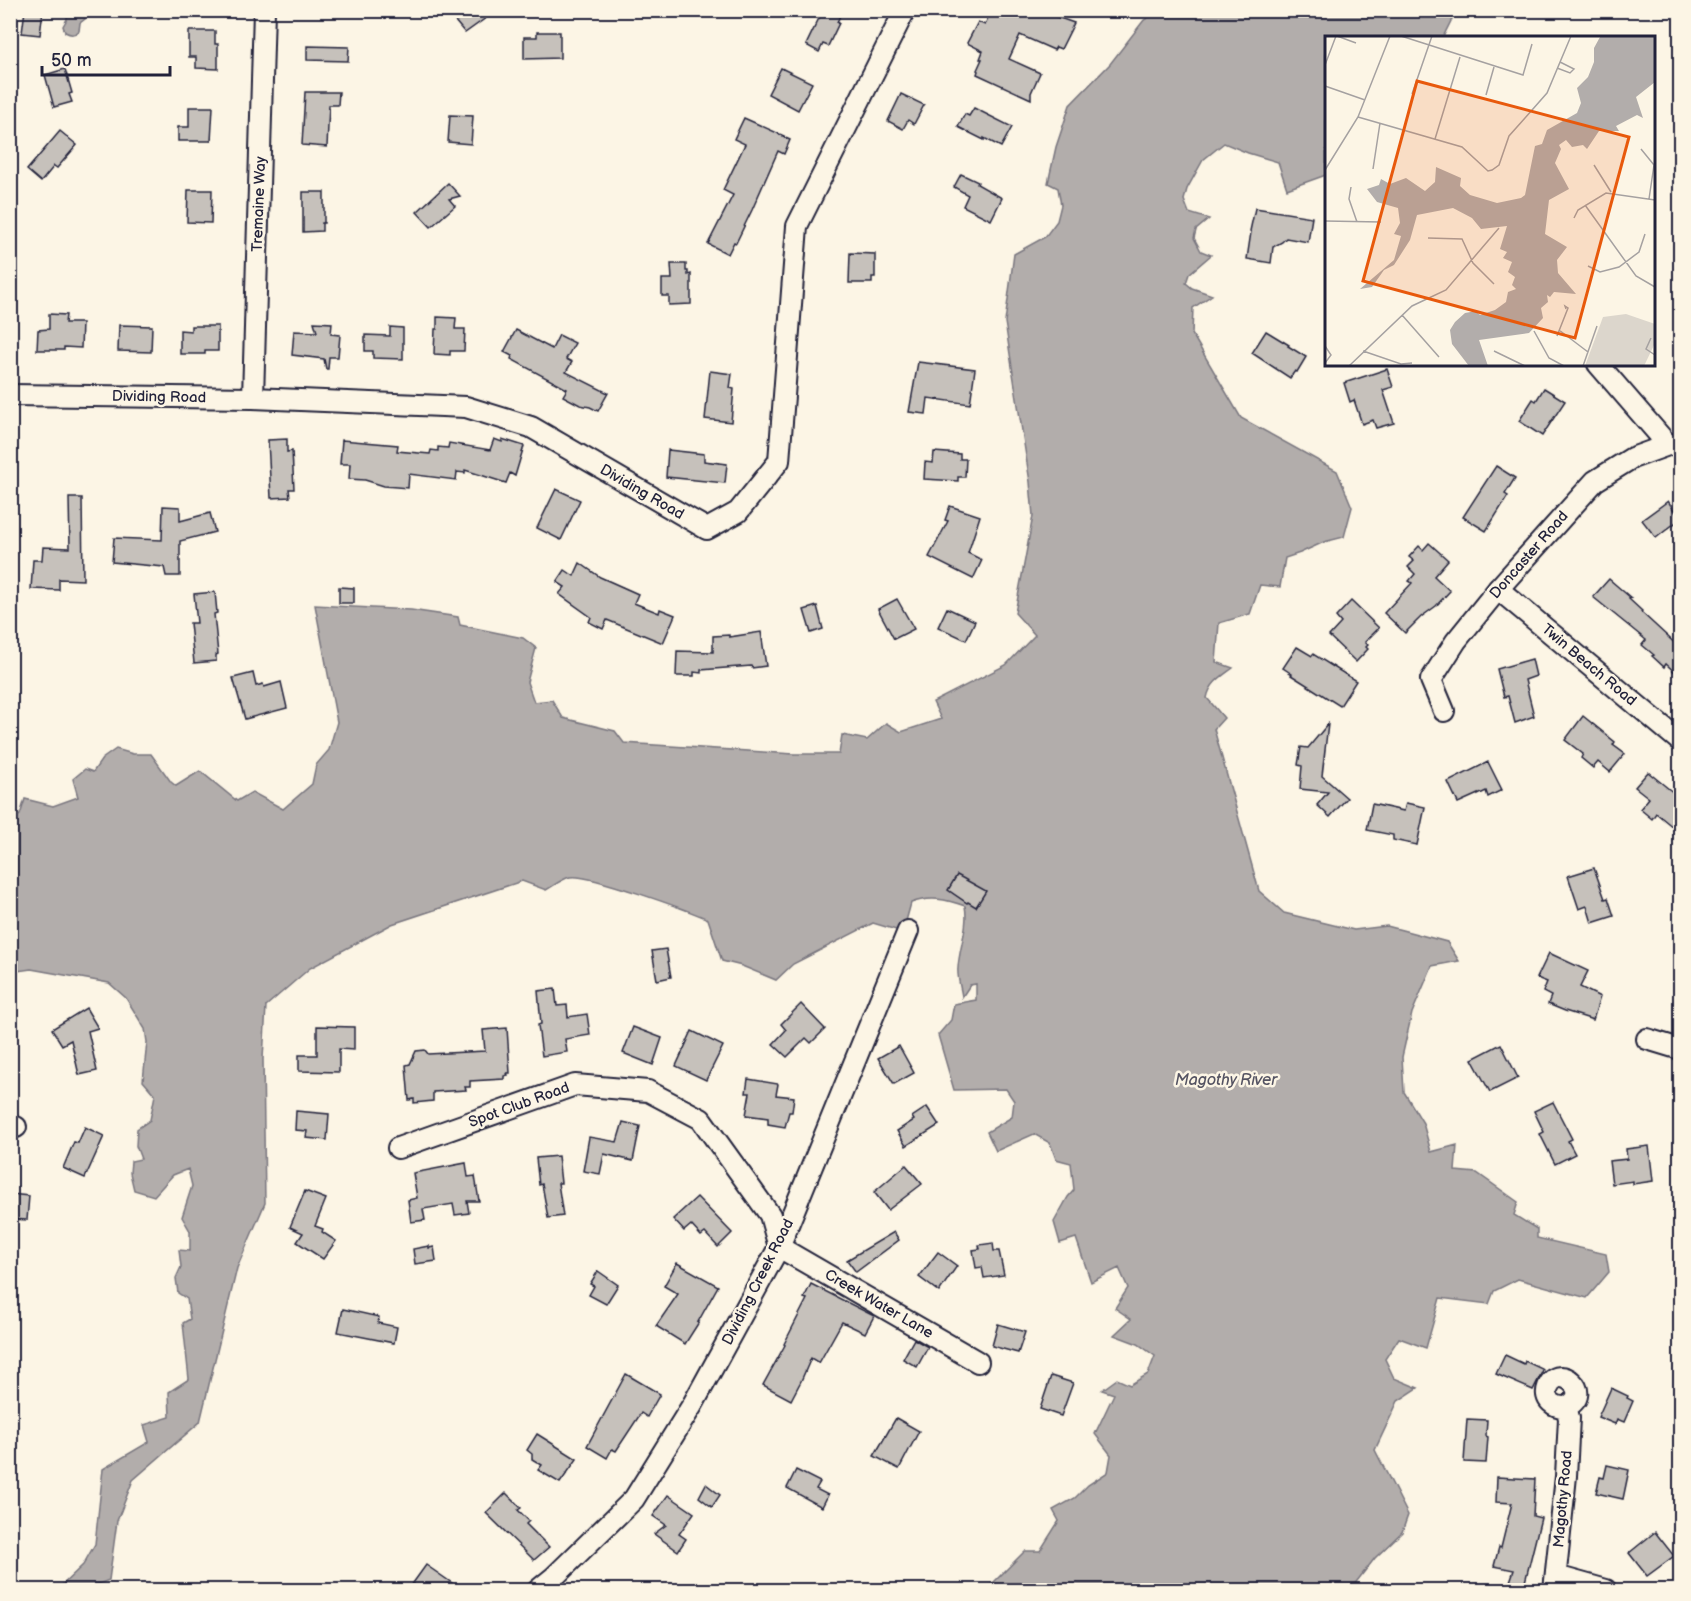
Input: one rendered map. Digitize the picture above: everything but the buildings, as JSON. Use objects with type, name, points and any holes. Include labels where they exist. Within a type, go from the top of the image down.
[{"type":"street","name":"Tremaine Way","points":[[253,398],[264,10]]},
{"type":"street","name":"Dividing Road","points":[[10,395],[253,398],[466,407],[531,427],[707,529],[738,512],[779,461],[797,226],[905,10]]},
{"type":"street","points":[[1600,366],[1674,445]]},
{"type":"street","name":"Doncaster Road","points":[[1444,711],[1431,680],[1455,641],[1498,590],[1595,481],[1632,458],[1674,445]]},
{"type":"street","name":"Twin Beach Road","points":[[1498,590],[1680,741]]},
{"type":"street","name":"Dividing Creek Road","points":[[538,1590],[634,1499],[693,1404],[779,1247],[908,931]]},
{"type":"street","points":[[1647,1039],[1680,1049]]},
{"type":"street","name":"Spot Club Road","points":[[399,1148],[575,1085],[648,1091],[701,1119],[770,1215],[779,1247]]},
{"type":"street","name":"Creek Water Lane","points":[[779,1247],[978,1362]]},
{"type":"street","name":"Magothy Road","points":[[1555,1583],[1566,1476],[1569,1418],[1566,1407]]},
{"type":"street","points":[[1555,1583],[1606,1590]]},
{"type":"water","points":[[67,11],[81,11],[85,19],[80,23],[79,31],[74,34],[65,32],[63,26],[67,19]]},
{"type":"water","name":"Magothy River","points":[[1158,11],[1456,11],[1444,36],[1325,36],[1325,175],[1287,189],[1278,162],[1224,143],[1203,160],[1187,189],[1184,200],[1189,213],[1209,219],[1196,230],[1194,238],[1201,251],[1211,255],[1189,274],[1186,283],[1192,288],[1212,295],[1193,308],[1192,334],[1241,418],[1337,471],[1352,507],[1344,537],[1324,542],[1285,558],[1280,587],[1260,585],[1250,614],[1219,623],[1216,662],[1233,668],[1213,684],[1207,698],[1224,718],[1214,729],[1259,891],[1284,913],[1354,930],[1387,926],[1447,942],[1459,961],[1432,966],[1412,1013],[1402,1057],[1404,1092],[1423,1123],[1431,1152],[1457,1145],[1455,1171],[1477,1173],[1518,1202],[1514,1215],[1537,1229],[1537,1238],[1606,1254],[1609,1272],[1587,1298],[1518,1279],[1494,1291],[1489,1304],[1440,1298],[1426,1348],[1399,1338],[1385,1359],[1394,1378],[1418,1388],[1398,1401],[1375,1450],[1408,1515],[1402,1532],[1375,1558],[1350,1590],[986,1590],[1025,1551],[1040,1551],[1059,1521],[1053,1510],[1075,1498],[1088,1485],[1108,1472],[1111,1455],[1095,1434],[1114,1394],[1102,1390],[1117,1379],[1130,1385],[1148,1374],[1155,1356],[1138,1344],[1114,1335],[1131,1319],[1115,1308],[1128,1288],[1119,1268],[1091,1282],[1076,1238],[1060,1243],[1054,1222],[1074,1190],[1071,1163],[1056,1159],[1050,1143],[1034,1134],[996,1151],[987,1132],[1012,1117],[1014,1101],[1006,1089],[954,1090],[938,1035],[951,1020],[954,1004],[976,1000],[976,984],[970,985],[962,997],[958,975],[966,921],[965,906],[938,899],[911,903],[903,932],[873,923],[793,964],[776,980],[742,966],[722,961],[708,919],[697,914],[638,893],[580,877],[567,878],[546,890],[522,881],[392,924],[310,968],[266,1006],[263,1059],[265,1203],[237,1268],[200,1422],[133,1480],[117,1521],[109,1580],[84,1590],[57,1590],[83,1565],[95,1544],[103,1469],[149,1442],[144,1425],[170,1417],[169,1392],[189,1379],[183,1323],[190,1319],[187,1299],[178,1293],[176,1278],[181,1267],[179,1250],[190,1251],[190,1231],[182,1217],[192,1186],[188,1169],[173,1175],[154,1196],[134,1190],[130,1173],[131,1161],[141,1159],[136,1146],[137,1129],[150,1120],[155,1095],[143,1081],[147,1042],[145,1029],[126,998],[109,983],[31,969],[11,972],[11,820],[20,815],[25,799],[53,806],[78,797],[73,779],[85,769],[93,772],[102,759],[116,749],[133,754],[151,754],[176,786],[200,771],[237,801],[252,792],[283,809],[312,784],[316,765],[329,750],[337,722],[315,605],[411,610],[458,617],[460,625],[523,638],[536,648],[527,682],[534,702],[552,700],[563,718],[615,731],[624,743],[794,754],[839,754],[842,735],[867,740],[886,723],[901,732],[941,719],[933,702],[1006,665],[1035,635],[1015,613],[1033,516],[1030,482],[1005,322],[1014,254],[1045,237],[1057,221],[1061,205],[1058,188],[1048,183],[1056,147],[1070,105],[1110,64],[1144,20]]}]
